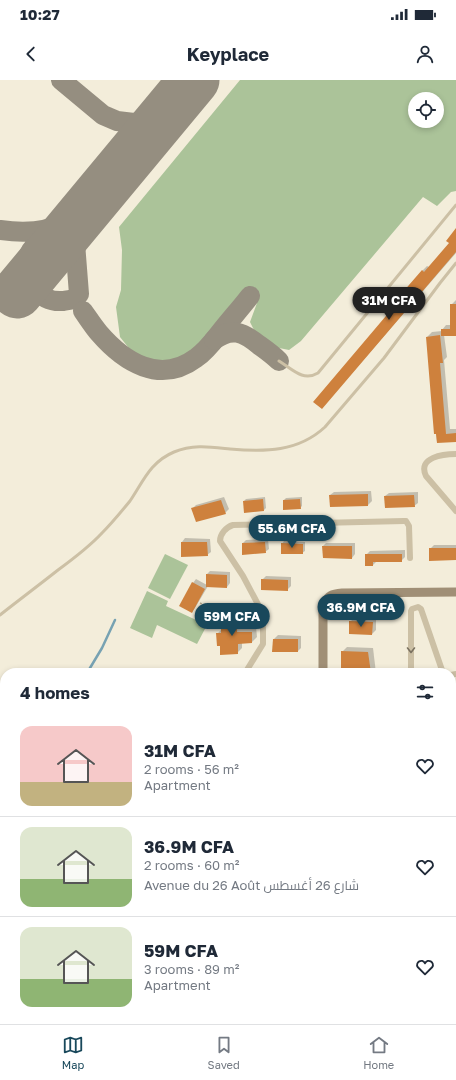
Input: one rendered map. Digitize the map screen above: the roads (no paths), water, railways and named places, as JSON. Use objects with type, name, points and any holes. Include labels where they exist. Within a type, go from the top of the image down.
[{"type":"street","points":[[456,454],[442,455],[429,460],[424,472],[456,511]]},
{"type":"street","points":[[248,668],[262,646],[263,629],[261,610],[243,576],[220,541],[221,535],[229,526],[404,521],[409,526],[410,558]]},
{"type":"street","points":[[323,668],[323,605],[327,598],[334,594],[456,592]]},
{"type":"street","points":[[411,668],[411,611],[415,607],[418,607],[421,609],[441,668]]},
{"type":"lane","points":[[279,361],[303,376],[312,376],[318,373],[456,205]]},
{"type":"lane","points":[[0,615],[75,557],[97,538],[125,507],[149,470],[165,457],[181,450],[199,446],[244,450],[279,449],[305,442],[319,433],[384,358],[456,263]]},
{"type":"waterway","points":[[90,668],[102,648],[115,620]]}]
